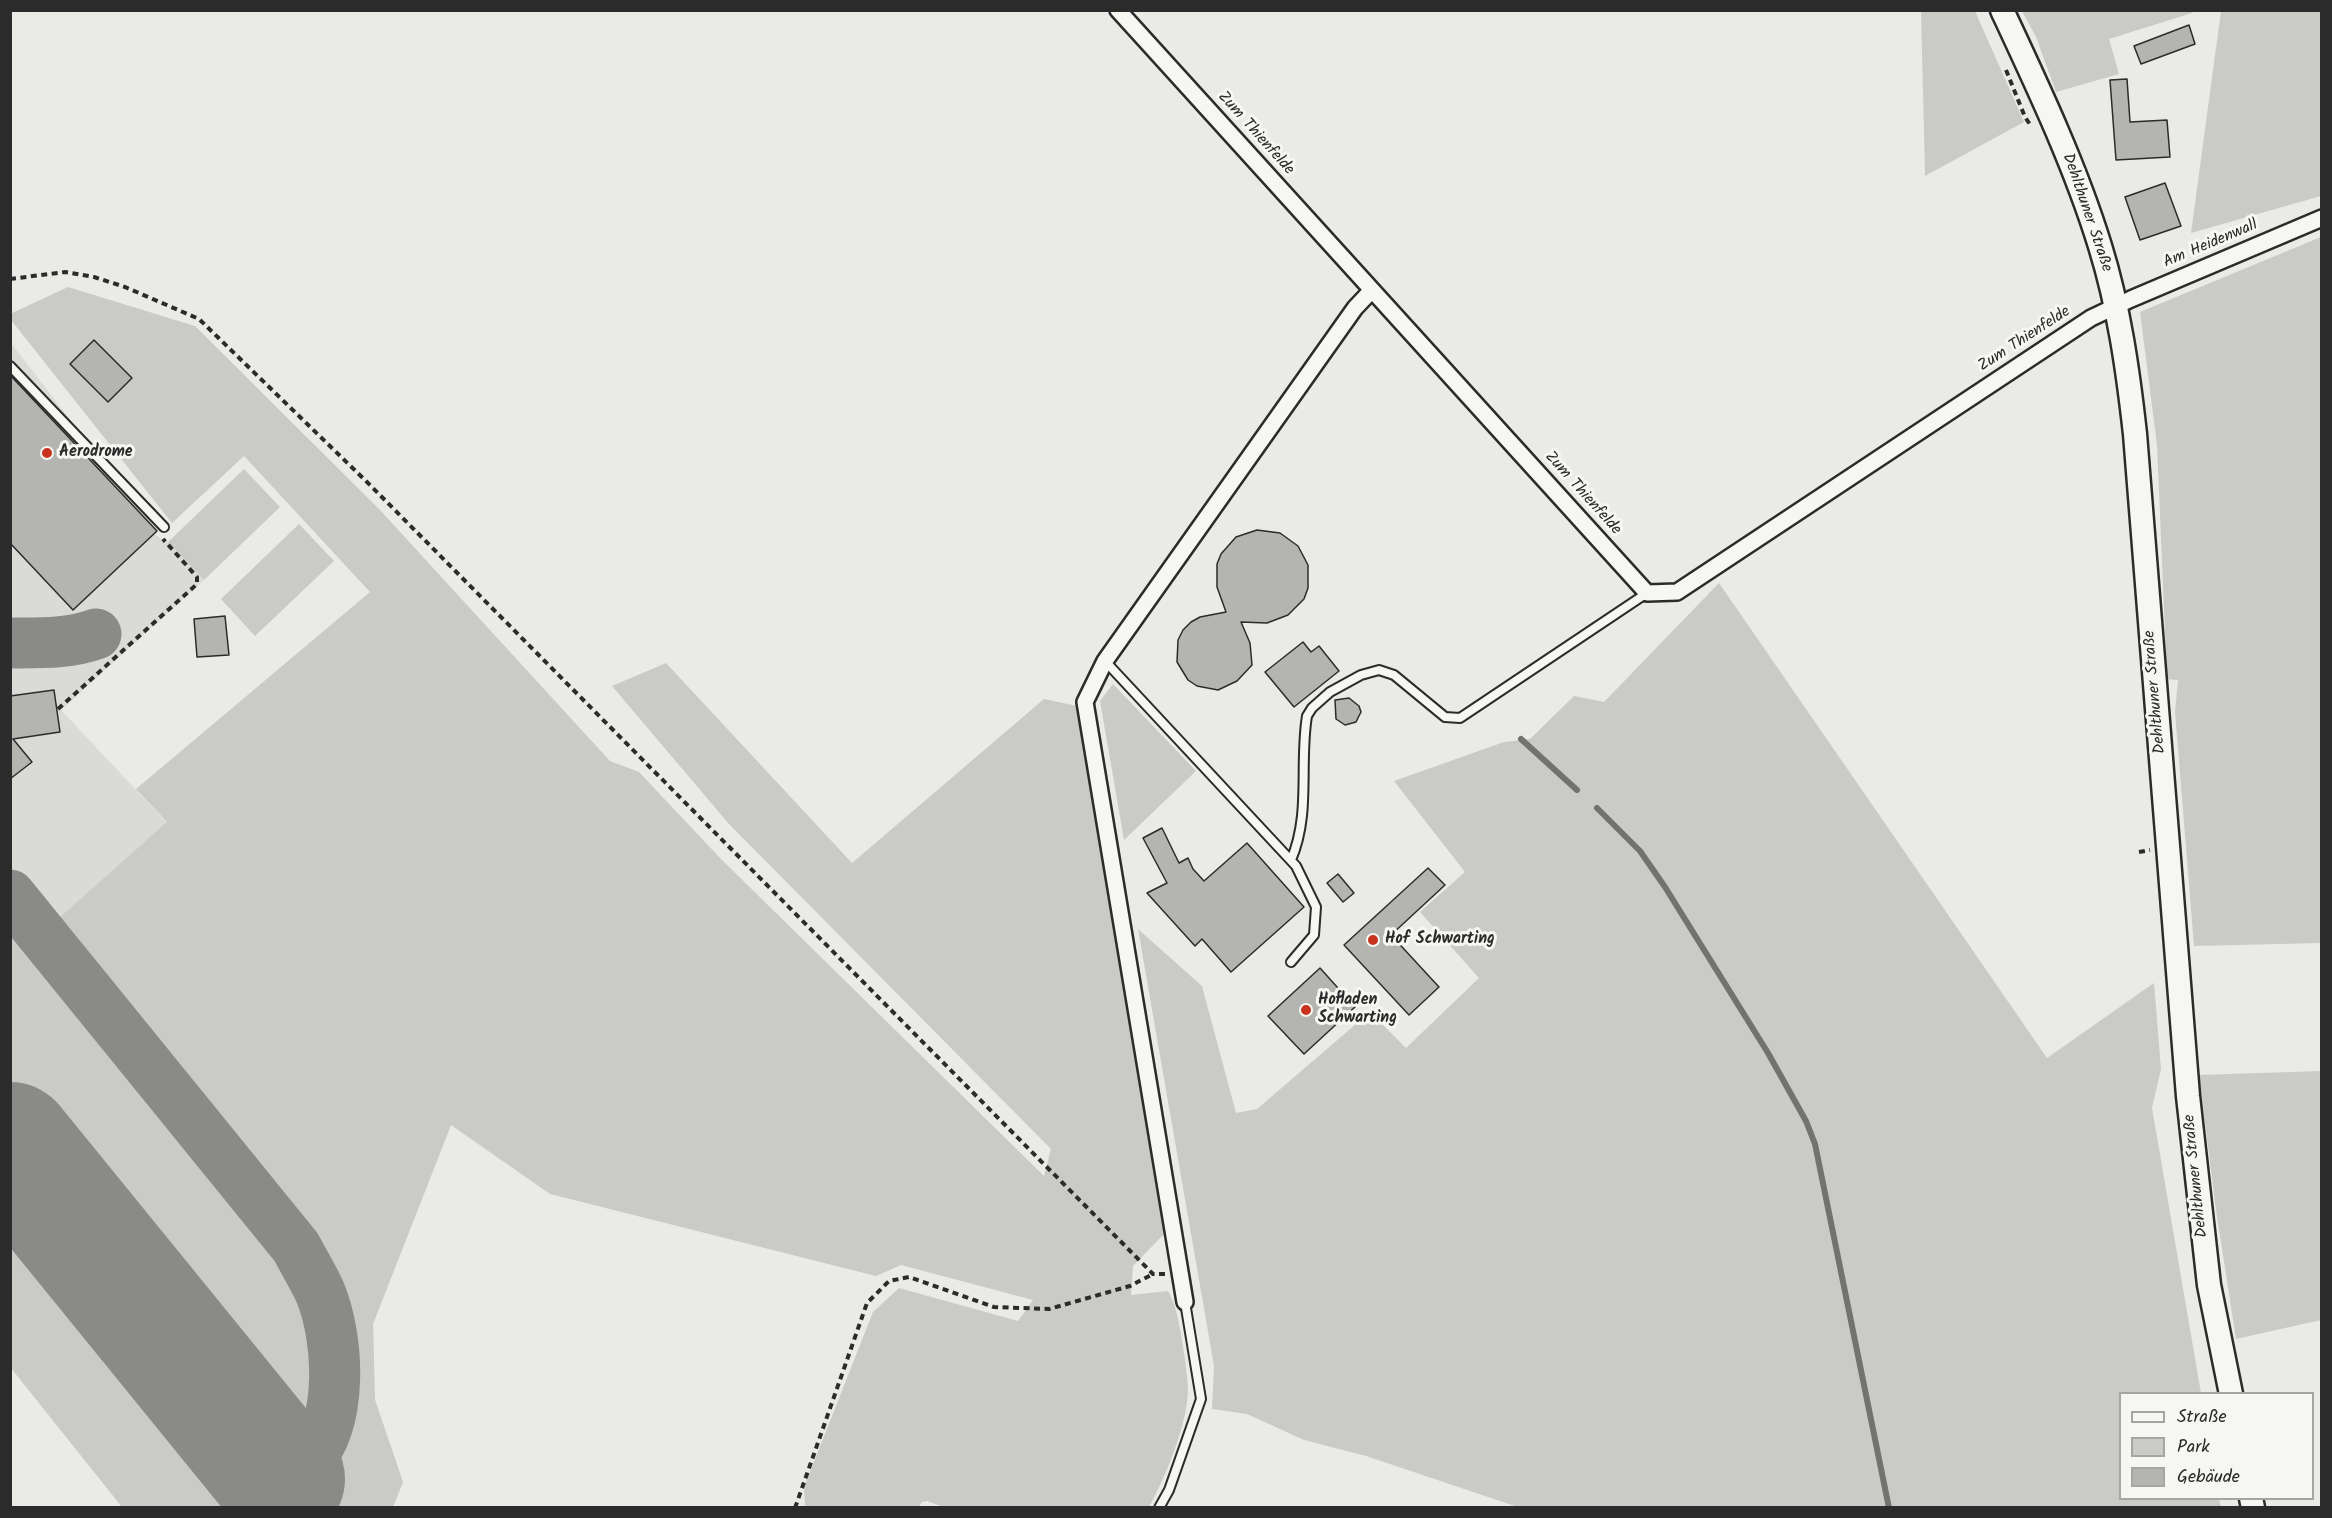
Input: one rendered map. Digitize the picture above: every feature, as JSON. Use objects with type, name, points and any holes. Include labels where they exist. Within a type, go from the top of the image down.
[{"type":"street","name":"Zum Thienfelde","points":[[1118,10],[1647,593],[1677,592],[2091,318],[2115,307]]},
{"type":"street","name":"Dehlthuner Straße","points":[[2002,10],[2075,173],[2100,247],[2127,366],[2135,434],[2188,1096],[2209,1285],[2230,1392]]},
{"type":"street","name":"Am Heidenwall","points":[[2115,307],[2322,218]]},
{"type":"street","points":[[1185,1302],[1085,702],[1105,661],[1355,308],[1372,290]]},
{"type":"lane","points":[[10,366],[164,527]]},
{"type":"lane","points":[[1291,860],[1297,846],[1302,821],[1307,716],[1325,695],[1361,675],[1379,670],[1394,675],[1445,717],[1460,718],[1647,593]]},
{"type":"lane","points":[[1105,661],[1296,866],[1316,907],[1314,935],[1291,962]]},
{"type":"lane","points":[[1159,1508],[1169,1490],[1201,1399],[1185,1302]]},
{"type":"path","points":[[10,279],[65,272],[94,278],[125,287],[200,319],[384,499],[1153,1274]]},
{"type":"path","points":[[58,709],[197,584],[197,578],[162,540],[164,527]]},
{"type":"path","points":[[795,1508],[867,1303],[889,1281],[909,1277],[994,1307],[1049,1309],[1130,1286],[1153,1274],[1180,1273]]},
{"type":"shaded area","points":[[10,342],[157,531],[154,534],[168,542],[204,580],[61,710],[451,1125],[373,1324],[375,1400],[403,1482],[393,1507],[122,1507],[11,1368]]},
{"type":"green space","points":[[1921,11],[1975,11],[2024,122],[1925,176]]},
{"type":"green space","points":[[2022,11],[2194,11],[2109,39],[2119,74],[2056,92],[2036,37]]},
{"type":"green space","points":[[2221,11],[2321,11],[2321,196],[2191,233]]},
{"type":"green space","points":[[2321,237],[2321,943],[2194,946],[2175,712],[2178,680],[2167,679],[2157,445],[2140,312]]},
{"type":"green space","points":[[68,287],[195,326],[380,510],[610,761],[639,772],[722,860],[1044,1176],[1051,1149],[729,824],[612,686],[666,663],[852,863],[1044,699],[1077,706],[1165,1233],[1133,1266],[1131,1295],[1168,1291],[1178,1317],[1188,1382],[1187,1403],[1180,1434],[1162,1481],[1149,1507],[946,1508],[927,1501],[922,1502],[919,1507],[805,1507],[804,1487],[873,1312],[899,1288],[1018,1321],[1033,1300],[901,1265],[876,1276],[550,1194],[451,1125],[373,1324],[375,1400],[403,1482],[393,1507],[315,1507],[333,1494],[343,1402],[342,1332],[332,1295],[311,1251],[49,927],[167,822],[136,789],[370,592],[244,456],[172,523],[11,320],[10,314]]},
{"type":"green space","points":[[244,469],[280,507],[204,580],[168,542]]},
{"type":"green space","points":[[299,524],[334,561],[255,636],[221,599]]},
{"type":"green space","points":[[1719,583],[2047,1058],[2154,983],[2161,1069],[2152,1108],[2201,1392],[2119,1392],[2119,1500],[2219,1500],[2221,1507],[1518,1507],[1366,1456],[1304,1440],[1247,1414],[1212,1409],[1214,1366],[1138,929],[1202,986],[1236,1113],[1257,1109],[1370,1012],[1406,1048],[1479,978],[1420,912],[1465,872],[1394,781],[1504,742],[1530,739],[1574,696],[1604,702]]},
{"type":"green space","points":[[1113,684],[1196,771],[1124,840],[1100,701]]},
{"type":"green space","points":[[10,915],[289,1261],[310,1302],[323,1349],[320,1421],[304,1435],[283,1432],[11,1095]]},
{"type":"green space","points":[[2321,1071],[2321,1320],[2236,1339],[2216,1210],[2199,1075]]},
{"type":"green space","points":[[11,1194],[265,1507],[122,1507],[11,1368]]},
{"type":"building","points":[[2189,25],[2195,44],[2141,64],[2134,46]]},
{"type":"building","points":[[2127,79],[2130,122],[2167,120],[2170,157],[2116,160],[2110,80]]},
{"type":"building","points":[[2165,183],[2181,226],[2140,240],[2125,197]]},
{"type":"building","points":[[94,340],[132,378],[108,402],[70,364]]},
{"type":"building","name":"Aerodrome","points":[[10,375],[157,531],[73,610],[10,543]]},
{"type":"building","points":[[1257,530],[1280,533],[1298,546],[1308,565],[1308,588],[1304,599],[1288,615],[1267,623],[1241,622],[1250,643],[1252,665],[1237,681],[1218,690],[1197,686],[1188,680],[1177,662],[1178,640],[1183,630],[1191,622],[1200,617],[1226,612],[1217,587],[1217,564],[1221,554],[1236,537]]},
{"type":"building","points":[[225,616],[229,655],[197,657],[194,619]]},
{"type":"building","points":[[1303,642],[1311,652],[1319,646],[1339,671],[1294,707],[1265,672]]},
{"type":"building","points":[[54,690],[60,732],[13,739],[32,762],[10,779],[10,696]]},
{"type":"building","points":[[1349,698],[1359,706],[1361,712],[1356,722],[1345,725],[1336,719],[1335,700]]},
{"type":"building","points":[[1162,828],[1179,863],[1188,858],[1193,869],[1204,881],[1247,843],[1304,907],[1231,972],[1202,939],[1195,946],[1147,893],[1167,883],[1143,838]]},
{"type":"building","name":"Hof Schwarting","points":[[1428,868],[1445,885],[1391,935],[1439,987],[1409,1015],[1344,945]]},
{"type":"building","points":[[1338,874],[1354,893],[1343,902],[1327,883]]},
{"type":"building","points":[[1320,968],[1355,1007],[1304,1054],[1268,1016]]},
{"type":"waterway","points":[[1521,739],[1577,790]]},
{"type":"waterway","points":[[1597,808],[1640,851],[1665,887],[1768,1053],[1806,1121],[1815,1144],[1889,1508]]},
{"type":"taxiway","points":[[10,643],[65,641],[96,634]]},
{"type":"taxiway","points":[[10,895],[296,1247],[320,1292],[331,1332],[334,1355],[333,1403],[328,1425],[320,1444],[305,1464],[281,1479]]},
{"type":"runway","points":[[10,1146],[281,1479]]},
{"type":"place","name":"Aerodrome","points":[[47,453]]},
{"type":"place","name":"Hof Schwarting","points":[[1373,940]]},
{"type":"place","name":"Hofladen Schwarting","points":[[1306,1010]]}]
